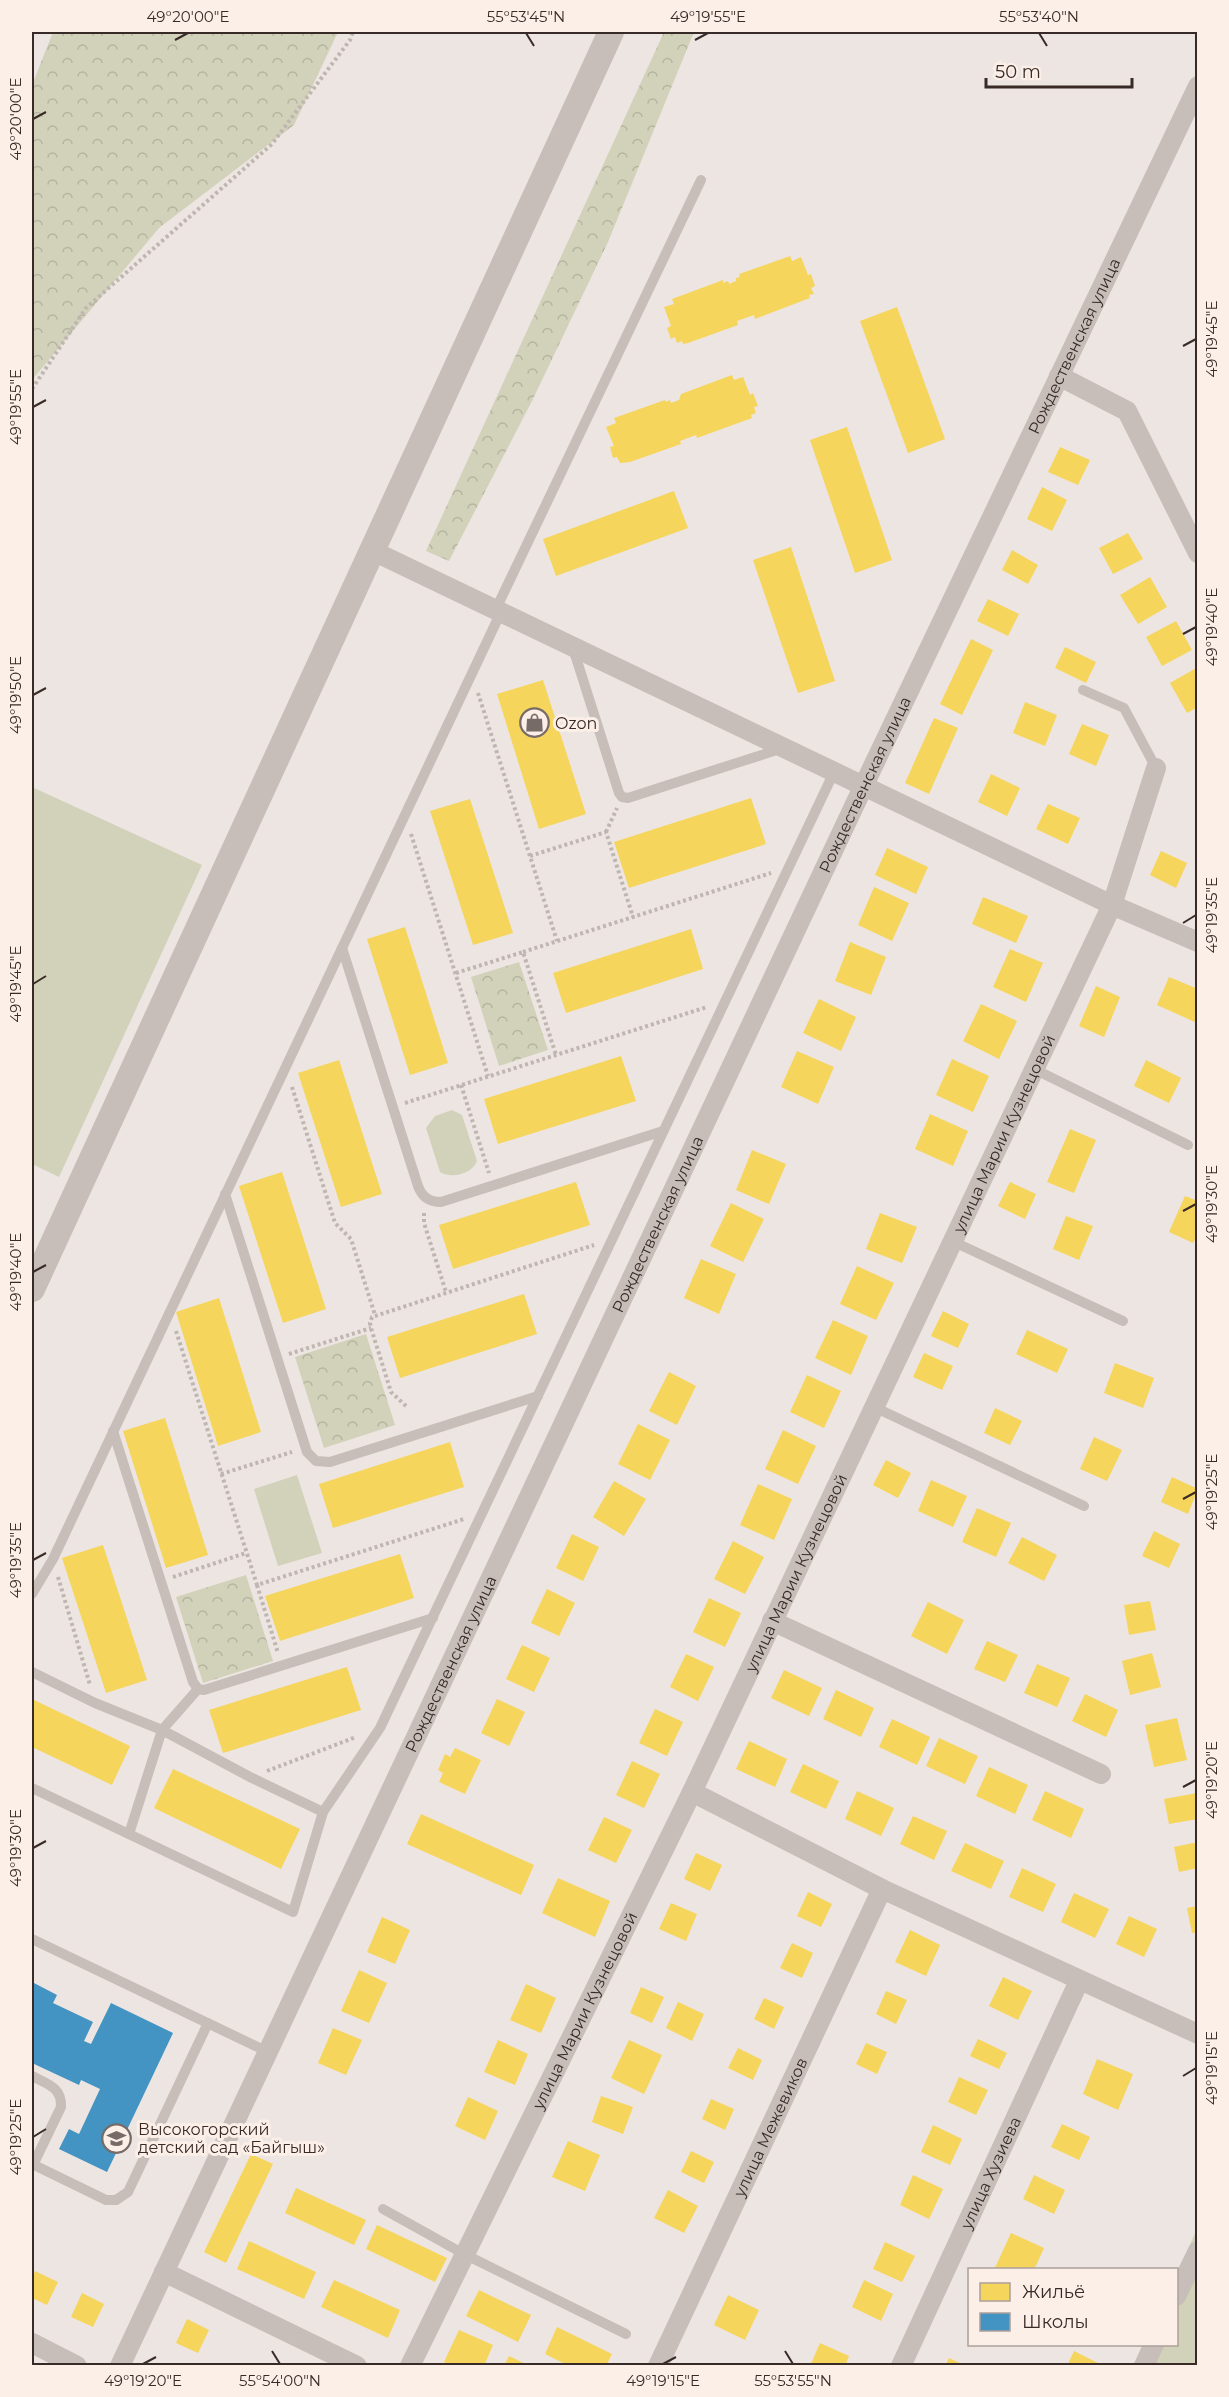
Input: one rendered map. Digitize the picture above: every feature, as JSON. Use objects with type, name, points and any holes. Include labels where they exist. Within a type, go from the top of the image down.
[{"type":"street","points":[[32,1290],[611,32]]},
{"type":"street","name":"Рождественская улица","points":[[120,2366],[864,785],[1197,86]]},
{"type":"street","points":[[1059,376],[1127,411],[1197,553]]},
{"type":"street","points":[[371,550],[1112,904],[1197,942]]},
{"type":"street","name":"улица Марии Кузнецовой","points":[[410,2366],[692,1792],[1112,904],[1156,768]]},
{"type":"street","points":[[772,1621],[1101,1774]]},
{"type":"street","points":[[692,1792],[882,1889],[1197,2034]]},
{"type":"street","name":"улица Межевиков","points":[[658,2366],[882,1889]]},
{"type":"street","name":"улица Хузиева","points":[[901,2366],[1079,1981]]},
{"type":"street","points":[[1178,2292],[1197,2251]]},
{"type":"street","points":[[165,2272],[357,2366]]},
{"type":"street","points":[[32,2343],[77,2366]]},
{"type":"street","points":[[1144,2366],[1153,2346]]},
{"type":"lane","points":[[32,1594],[52,1559],[472,674],[499,610],[701,180]]},
{"type":"lane","points":[[572,645],[622,797],[628,798],[786,747]]},
{"type":"lane","points":[[1083,690],[1124,708],[1156,768]]},
{"type":"lane","points":[[32,1788],[293,1912],[323,1812],[380,1728],[834,771]]},
{"type":"lane","points":[[342,948],[418,1186],[428,1200],[441,1202],[663,1131]]},
{"type":"lane","points":[[1034,1069],[1188,1145]]},
{"type":"lane","points":[[225,1194],[306,1447],[310,1457],[316,1461],[330,1462],[538,1396]]},
{"type":"lane","points":[[952,1241],[1123,1321]]},
{"type":"lane","points":[[874,1407],[1084,1506]]},
{"type":"lane","points":[[113,1431],[193,1682],[198,1689],[204,1690],[433,1618]]},
{"type":"lane","points":[[32,1672],[95,1703],[162,1730],[250,1777],[323,1812]]},
{"type":"lane","points":[[129,1834],[162,1730],[198,1689]]},
{"type":"lane","points":[[32,1939],[268,2052]]},
{"type":"lane","points":[[32,2076],[55,2088],[62,2100],[61,2107],[32,2165],[106,2200],[122,2197],[128,2192],[208,2023]]},
{"type":"lane","points":[[383,2209],[464,2254],[626,2334]]},
{"type":"path","points":[[32,389],[86,308],[272,144],[353,32]]},
{"type":"path","points":[[472,674],[557,941]]},
{"type":"path","points":[[622,797],[606,832],[633,917]]},
{"type":"path","points":[[405,815],[489,1076]]},
{"type":"path","points":[[530,856],[606,832]]},
{"type":"path","points":[[456,973],[788,868]]},
{"type":"path","points":[[523,952],[556,1055]]},
{"type":"path","points":[[393,1107],[725,1001]]},
{"type":"path","points":[[285,1068],[335,1223],[351,1239],[375,1315]]},
{"type":"path","points":[[461,1085],[493,1185]]},
{"type":"path","points":[[428,1200],[424,1212],[424,1223],[446,1292]]},
{"type":"path","points":[[406,1406],[391,1392],[371,1328],[370,1323],[375,1315],[612,1240]]},
{"type":"path","points":[[170,1312],[282,1665]]},
{"type":"path","points":[[278,1358],[371,1328]]},
{"type":"path","points":[[221,1474],[306,1447]]},
{"type":"path","points":[[256,1585],[482,1513]]},
{"type":"path","points":[[161,1580],[246,1553]]},
{"type":"path","points":[[52,1559],[95,1703]]},
{"type":"path","points":[[250,1777],[380,1728]]},
{"type":"green space","points":[[53,32],[338,32],[294,125],[159,228],[32,380],[32,85]]},
{"type":"green space","points":[[664,32],[694,32],[608,242],[532,401],[449,561],[426,551]]},
{"type":"green space","points":[[32,787],[202,865],[59,1177],[32,1164]]},
{"type":"green space","points":[[519,962],[548,1050],[499,1066],[471,977]]},
{"type":"green space","points":[[452,1110],[462,1115],[477,1161],[471,1169],[456,1175],[440,1172],[426,1128],[435,1116]]},
{"type":"green space","points":[[366,1334],[395,1425],[324,1448],[295,1357]]},
{"type":"green space","points":[[297,1475],[322,1553],[278,1566],[254,1489]]},
{"type":"green space","points":[[246,1575],[273,1661],[203,1683],[176,1597]]},
{"type":"green space","points":[[1197,2229],[1197,2365],[1133,2366],[1143,2346],[1178,2346],[1178,2271]]},
{"type":"building: Жильё","points":[[790,256],[792,261],[801,257],[808,275],[811,274],[815,286],[811,288],[814,294],[809,295],[810,298],[755,319],[754,315],[737,321],[738,325],[688,343],[683,344],[682,341],[677,343],[675,337],[671,339],[667,328],[671,326],[664,307],[674,304],[672,299],[723,280],[723,283],[728,281],[729,284],[740,277],[739,274]]},
{"type":"building: Жильё","points":[[897,307],[945,439],[908,453],[860,321]]},
{"type":"building: Жильё","points":[[732,375],[734,380],[743,377],[750,395],[753,393],[758,406],[754,407],[756,413],[751,415],[752,418],[697,438],[696,435],[680,441],[681,444],[630,462],[620,463],[617,457],[613,458],[610,447],[614,446],[606,427],[616,423],[614,418],[665,400],[666,402],[670,400],[671,403],[679,400],[681,394]]},
{"type":"building: Жильё","points":[[847,427],[892,560],[855,573],[810,440]]},
{"type":"building: Жильё","points":[[1060,447],[1090,460],[1078,485],[1048,472]]},
{"type":"building: Жильё","points":[[1042,487],[1067,500],[1052,531],[1027,519]]},
{"type":"building: Жильё","points":[[674,491],[688,528],[556,576],[543,539]]},
{"type":"building: Жильё","points":[[1128,533],[1143,559],[1113,574],[1099,548]]},
{"type":"building: Жильё","points":[[791,547],[835,681],[798,693],[753,560]]},
{"type":"building: Жильё","points":[[1012,550],[1038,565],[1028,584],[1002,570]]},
{"type":"building: Жильё","points":[[1150,577],[1167,607],[1138,624],[1120,595]]},
{"type":"building: Жильё","points":[[988,599],[1019,614],[1008,636],[977,621]]},
{"type":"building: Жильё","points":[[1176,621],[1192,650],[1162,666],[1146,637]]},
{"type":"building: Жильё","points":[[971,639],[993,650],[962,715],[940,704]]},
{"type":"building: Жильё","points":[[1065,647],[1096,662],[1086,683],[1055,668]]},
{"type":"building: Жильё","points":[[1198,667],[1198,707],[1187,713],[1170,683]]},
{"type":"building: Жильё","points":[[543,680],[586,814],[539,829],[497,694]]},
{"type":"building: Жильё","points":[[1025,702],[1057,715],[1045,746],[1013,733]]},
{"type":"building: Жильё","points":[[934,718],[958,728],[929,794],[905,783]]},
{"type":"building: Жильё","points":[[1082,724],[1109,735],[1096,766],[1069,754]]},
{"type":"building: Жильё","points":[[991,774],[1020,788],[1007,816],[978,802]]},
{"type":"building: Жильё","points":[[751,798],[766,844],[629,888],[614,842]]},
{"type":"building: Жильё","points":[[470,799],[513,933],[473,945],[430,811]]},
{"type":"building: Жильё","points":[[1048,804],[1080,818],[1068,844],[1036,829]]},
{"type":"building: Жильё","points":[[887,848],[928,867],[916,894],[875,875]]},
{"type":"building: Жильё","points":[[1161,851],[1187,863],[1176,888],[1150,875]]},
{"type":"building: Жильё","points":[[874,887],[909,903],[892,941],[858,925]]},
{"type":"building: Жильё","points":[[983,897],[1028,916],[1016,943],[972,924]]},
{"type":"building: Жильё","points":[[405,927],[448,1063],[410,1075],[367,939]]},
{"type":"building: Жильё","points":[[691,929],[703,969],[566,1013],[553,973]]},
{"type":"building: Жильё","points":[[850,942],[886,957],[871,995],[835,981]]},
{"type":"building: Жильё","points":[[1010,949],[1043,963],[1026,1002],[993,987]]},
{"type":"building: Жильё","points":[[1169,977],[1198,989],[1197,1023],[1157,1005]]},
{"type":"building: Жильё","points":[[1096,986],[1120,997],[1104,1037],[1079,1026]]},
{"type":"building: Жильё","points":[[819,999],[856,1017],[841,1051],[803,1033]]},
{"type":"building: Жильё","points":[[981,1004],[1017,1021],[999,1059],[963,1041]]},
{"type":"building: Жильё","points":[[797,1051],[834,1067],[818,1104],[781,1087]]},
{"type":"building: Жильё","points":[[621,1056],[636,1101],[498,1144],[484,1099]]},
{"type":"building: Жильё","points":[[952,1059],[989,1076],[973,1112],[936,1095]]},
{"type":"building: Жильё","points":[[339,1060],[382,1194],[341,1207],[298,1073]]},
{"type":"building: Жильё","points":[[1146,1060],[1181,1078],[1169,1103],[1134,1086]]},
{"type":"building: Жильё","points":[[930,1114],[968,1131],[953,1166],[915,1149]]},
{"type":"building: Жильё","points":[[1070,1129],[1096,1140],[1074,1193],[1047,1182]]},
{"type":"building: Жильё","points":[[752,1150],[786,1164],[769,1204],[736,1190]]},
{"type":"building: Жильё","points":[[282,1172],[326,1309],[283,1323],[239,1186]]},
{"type":"building: Жильё","points":[[576,1182],[590,1225],[453,1269],[439,1225]]},
{"type":"building: Жильё","points":[[1010,1182],[1036,1194],[1025,1219],[998,1206]]},
{"type":"building: Жильё","points":[[1185,1196],[1198,1201],[1198,1234],[1193,1243],[1169,1232]]},
{"type":"building: Жильё","points":[[731,1203],[764,1219],[743,1262],[710,1246]]},
{"type":"building: Жильё","points":[[880,1213],[917,1227],[902,1263],[866,1249]]},
{"type":"building: Жильё","points":[[1066,1216],[1093,1226],[1079,1260],[1053,1249]]},
{"type":"building: Жильё","points":[[701,1259],[736,1274],[719,1314],[684,1298]]},
{"type":"building: Жильё","points":[[857,1266],[894,1283],[876,1320],[840,1304]]},
{"type":"building: Жильё","points":[[524,1294],[537,1334],[400,1378],[387,1337]]},
{"type":"building: Жильё","points":[[219,1298],[261,1432],[218,1446],[176,1312]]},
{"type":"building: Жильё","points":[[943,1311],[969,1324],[958,1348],[931,1336]]},
{"type":"building: Жильё","points":[[833,1320],[868,1336],[851,1375],[815,1358]]},
{"type":"building: Жильё","points":[[1027,1330],[1068,1349],[1057,1373],[1016,1354]]},
{"type":"building: Жильё","points":[[924,1353],[953,1366],[942,1390],[913,1377]]},
{"type":"building: Жильё","points":[[1115,1363],[1154,1378],[1143,1408],[1104,1393]]},
{"type":"building: Жильё","points":[[669,1372],[696,1386],[677,1425],[649,1411]]},
{"type":"building: Жильё","points":[[807,1375],[841,1391],[824,1428],[790,1412]]},
{"type":"building: Жильё","points":[[995,1408],[1022,1421],[1010,1445],[984,1433]]},
{"type":"building: Жильё","points":[[165,1418],[208,1555],[166,1568],[123,1431]]},
{"type":"building: Жильё","points":[[638,1424],[670,1440],[650,1480],[618,1464]]},
{"type":"building: Жильё","points":[[783,1430],[816,1446],[798,1484],[765,1469]]},
{"type":"building: Жильё","points":[[1094,1437],[1122,1450],[1107,1481],[1080,1469]]},
{"type":"building: Жильё","points":[[450,1442],[464,1487],[333,1528],[319,1484]]},
{"type":"building: Жильё","points":[[886,1460],[911,1473],[898,1498],[873,1485]]},
{"type":"building: Жильё","points":[[1172,1477],[1198,1489],[1188,1514],[1161,1502]]},
{"type":"building: Жильё","points":[[931,1480],[967,1496],[953,1527],[918,1511]]},
{"type":"building: Жильё","points":[[614,1481],[646,1499],[624,1536],[593,1517]]},
{"type":"building: Жильё","points":[[758,1484],[792,1499],[774,1540],[740,1525]]},
{"type":"building: Жильё","points":[[977,1508],[1011,1523],[996,1557],[962,1542]]},
{"type":"building: Жильё","points":[[1154,1531],[1180,1544],[1169,1568],[1142,1556]]},
{"type":"building: Жильё","points":[[572,1534],[599,1547],[583,1581],[556,1568]]},
{"type":"building: Жильё","points":[[1022,1537],[1057,1555],[1044,1581],[1008,1563]]},
{"type":"building: Жильё","points":[[733,1541],[764,1557],[745,1594],[714,1579]]},
{"type":"building: Жильё","points":[[103,1545],[147,1680],[106,1693],[62,1558]]},
{"type":"building: Жильё","points":[[400,1554],[414,1598],[280,1641],[265,1596]]},
{"type":"building: Жильё","points":[[547,1589],[575,1603],[559,1636],[531,1623]]},
{"type":"building: Жильё","points":[[709,1598],[741,1613],[725,1647],[693,1632]]},
{"type":"building: Жильё","points":[[1150,1601],[1156,1630],[1129,1635],[1124,1605]]},
{"type":"building: Жильё","points":[[928,1602],[964,1620],[947,1654],[911,1636]]},
{"type":"building: Жильё","points":[[987,1641],[1018,1655],[1005,1682],[974,1669]]},
{"type":"building: Жильё","points":[[522,1645],[550,1658],[534,1692],[506,1679]]},
{"type":"building: Жильё","points":[[1152,1653],[1161,1687],[1130,1695],[1122,1661]]},
{"type":"building: Жильё","points":[[686,1654],[714,1667],[698,1701],[670,1687]]},
{"type":"building: Жильё","points":[[1037,1664],[1070,1678],[1057,1707],[1024,1693]]},
{"type":"building: Жильё","points":[[347,1667],[361,1710],[223,1753],[209,1710]]},
{"type":"building: Жильё","points":[[784,1670],[822,1688],[809,1716],[771,1698]]},
{"type":"building: Жильё","points":[[836,1690],[874,1708],[861,1737],[823,1719]]},
{"type":"building: Жильё","points":[[1085,1694],[1118,1710],[1106,1737],[1072,1721]]},
{"type":"building: Жильё","points":[[32,1699],[130,1746],[112,1785],[32,1747]]},
{"type":"building: Жильё","points":[[497,1699],[525,1712],[509,1746],[481,1733]]},
{"type":"building: Жильё","points":[[655,1709],[683,1722],[667,1756],[639,1743]]},
{"type":"building: Жильё","points":[[1177,1718],[1187,1760],[1154,1767],[1145,1725]]},
{"type":"building: Жильё","points":[[892,1719],[930,1737],[917,1765],[879,1747]]},
{"type":"building: Жильё","points":[[939,1738],[978,1756],[965,1784],[926,1766]]},
{"type":"building: Жильё","points":[[749,1741],[787,1759],[775,1787],[736,1769]]},
{"type":"building: Жильё","points":[[455,1748],[481,1760],[465,1794],[439,1782],[443,1773],[438,1770],[445,1754],[450,1757]]},
{"type":"building: Жильё","points":[[632,1761],[660,1774],[644,1808],[616,1795]]},
{"type":"building: Жильё","points":[[803,1764],[839,1781],[826,1809],[790,1792]]},
{"type":"building: Жильё","points":[[989,1767],[1028,1785],[1015,1814],[976,1796]]},
{"type":"building: Жильё","points":[[173,1769],[300,1829],[281,1869],[154,1808]]},
{"type":"building: Жильё","points":[[857,1791],[894,1808],[881,1836],[845,1819]]},
{"type":"building: Жильё","points":[[1045,1791],[1084,1809],[1071,1838],[1032,1820]]},
{"type":"building: Жильё","points":[[1197,1793],[1198,1819],[1169,1824],[1164,1799]]},
{"type":"building: Жильё","points":[[421,1814],[534,1865],[521,1895],[407,1844]]},
{"type":"building: Жильё","points":[[913,1816],[947,1831],[934,1860],[900,1844]]},
{"type":"building: Жильё","points":[[604,1817],[632,1830],[616,1863],[588,1850]]},
{"type":"building: Жильё","points":[[1198,1842],[1198,1868],[1179,1872],[1174,1847]]},
{"type":"building: Жильё","points":[[965,1843],[1004,1861],[991,1889],[951,1871]]},
{"type":"building: Жильё","points":[[696,1853],[722,1865],[710,1891],[684,1879]]},
{"type":"building: Жильё","points":[[1022,1868],[1056,1884],[1043,1912],[1009,1897]]},
{"type":"building: Жильё","points":[[558,1878],[610,1901],[595,1937],[542,1913]]},
{"type":"building: Жильё","points":[[808,1892],[832,1904],[821,1927],[797,1916]]},
{"type":"building: Жильё","points":[[1074,1893],[1109,1909],[1095,1938],[1061,1922]]},
{"type":"building: Жильё","points":[[671,1903],[697,1914],[686,1941],[659,1929]]},
{"type":"building: Жильё","points":[[1198,1906],[1198,1932],[1192,1933],[1187,1908]]},
{"type":"building: Жильё","points":[[1129,1916],[1157,1929],[1144,1957],[1116,1944]]},
{"type":"building: Жильё","points":[[382,1917],[410,1930],[395,1964],[367,1952]]},
{"type":"building: Жильё","points":[[910,1930],[940,1945],[926,1976],[895,1962]]},
{"type":"building: Жильё","points":[[792,1943],[813,1953],[802,1978],[780,1968]]},
{"type":"building: Жильё","points":[[359,1970],[387,1983],[369,2023],[341,2011]]},
{"type":"building: Жильё","points":[[1003,1977],[1032,1991],[1018,2020],[989,2006]]},
{"type":"building: Жильё","points":[[526,1984],[556,1998],[541,2033],[510,2020]]},
{"type":"building: Жильё","points":[[641,1987],[664,1997],[652,2023],[630,2013]]},
{"type":"building: Жильё","points":[[886,1991],[907,2000],[896,2024],[876,2014]]},
{"type":"building: Жильё","points":[[764,1998],[784,2007],[774,2029],[754,2019]]},
{"type":"building: Жильё","points":[[678,2002],[704,2014],[692,2041],[666,2028]]},
{"type":"building: Жильё","points":[[333,2028],[362,2040],[346,2075],[318,2063]]},
{"type":"building: Жильё","points":[[978,2039],[1007,2053],[999,2069],[970,2056]]},
{"type":"building: Жильё","points":[[498,2040],[528,2054],[515,2085],[484,2072]]},
{"type":"building: Жильё","points":[[629,2040],[662,2055],[644,2094],[611,2078]]},
{"type":"building: Жильё","points":[[866,2043],[887,2052],[877,2074],[856,2064]]},
{"type":"building: Жильё","points":[[738,2048],[762,2060],[753,2080],[728,2068]]},
{"type":"building: Жильё","points":[[1097,2059],[1133,2074],[1118,2110],[1083,2094]]},
{"type":"building: Жильё","points":[[959,2077],[988,2090],[976,2115],[948,2102]]},
{"type":"building: Жильё","points":[[601,2096],[633,2107],[623,2134],[592,2122]]},
{"type":"building: Жильё","points":[[468,2097],[498,2111],[485,2140],[455,2126]]},
{"type":"building: Жильё","points":[[711,2099],[734,2109],[725,2130],[702,2119]]},
{"type":"building: Жильё","points":[[1062,2124],[1090,2137],[1079,2160],[1051,2147]]},
{"type":"building: Жильё","points":[[933,2125],[962,2139],[950,2165],[921,2152]]},
{"type":"building: Жильё","points":[[568,2141],[600,2155],[585,2191],[552,2177]]},
{"type":"building: Жильё","points":[[691,2151],[714,2162],[704,2183],[681,2172]]},
{"type":"building: Жильё","points":[[251,2154],[273,2164],[226,2263],[204,2252]]},
{"type":"building: Жильё","points":[[913,2175],[943,2189],[929,2219],[900,2205]]},
{"type":"building: Жильё","points":[[1034,2175],[1065,2190],[1054,2214],[1023,2199]]},
{"type":"building: Жильё","points":[[296,2188],[366,2220],[354,2245],[285,2213]]},
{"type":"building: Жильё","points":[[668,2190],[698,2206],[684,2233],[654,2218]]},
{"type":"building: Жильё","points":[[377,2225],[447,2258],[435,2282],[366,2249]]},
{"type":"building: Жильё","points":[[1011,2233],[1044,2248],[1035,2268],[995,2268]]},
{"type":"building: Жильё","points":[[249,2241],[316,2272],[304,2299],[237,2269]]},
{"type":"building: Жильё","points":[[885,2242],[915,2256],[902,2282],[873,2269]]},
{"type":"building: Жильё","points":[[35,2271],[58,2282],[47,2305],[32,2298],[32,2280]]},
{"type":"building: Жильё","points":[[334,2280],[400,2310],[388,2338],[321,2307]]},
{"type":"building: Жильё","points":[[864,2280],[893,2294],[881,2321],[852,2307]]},
{"type":"building: Жильё","points":[[479,2290],[531,2315],[518,2342],[466,2316]]},
{"type":"building: Жильё","points":[[82,2293],[104,2304],[93,2327],[71,2317]]},
{"type":"building: Жильё","points":[[728,2295],[759,2310],[745,2340],[714,2325]]},
{"type":"building: Жильё","points":[[187,2319],[209,2330],[198,2353],[176,2343]]},
{"type":"building: Жильё","points":[[557,2327],[612,2354],[606,2366],[569,2366],[545,2354]]},
{"type":"building: Жильё","points":[[459,2330],[493,2345],[484,2366],[451,2366],[444,2362]]},
{"type":"building: Жильё","points":[[820,2343],[849,2356],[845,2366],[810,2366]]},
{"type":"building: Жильё","points":[[1074,2351],[1104,2366],[1067,2366]]},
{"type":"building: Жильё","points":[[509,2356],[530,2366],[504,2366]]},
{"type":"building: Жильё","points":[[949,2358],[966,2366],[945,2366]]},
{"type":"building: Школы","points":[[34,1983],[57,1995],[53,2003],[93,2022],[84,2041],[91,2044],[111,2003],[173,2033],[107,2172],[59,2149],[69,2129],[79,2134],[100,2089],[81,2080],[79,2085],[32,2063],[32,1987]]},
{"type":"place","name":"Ozon","points":[[534,723]]},
{"type":"place","name":"Высокогорский детский сад «Байгыш»","points":[[117,2138]]}]
